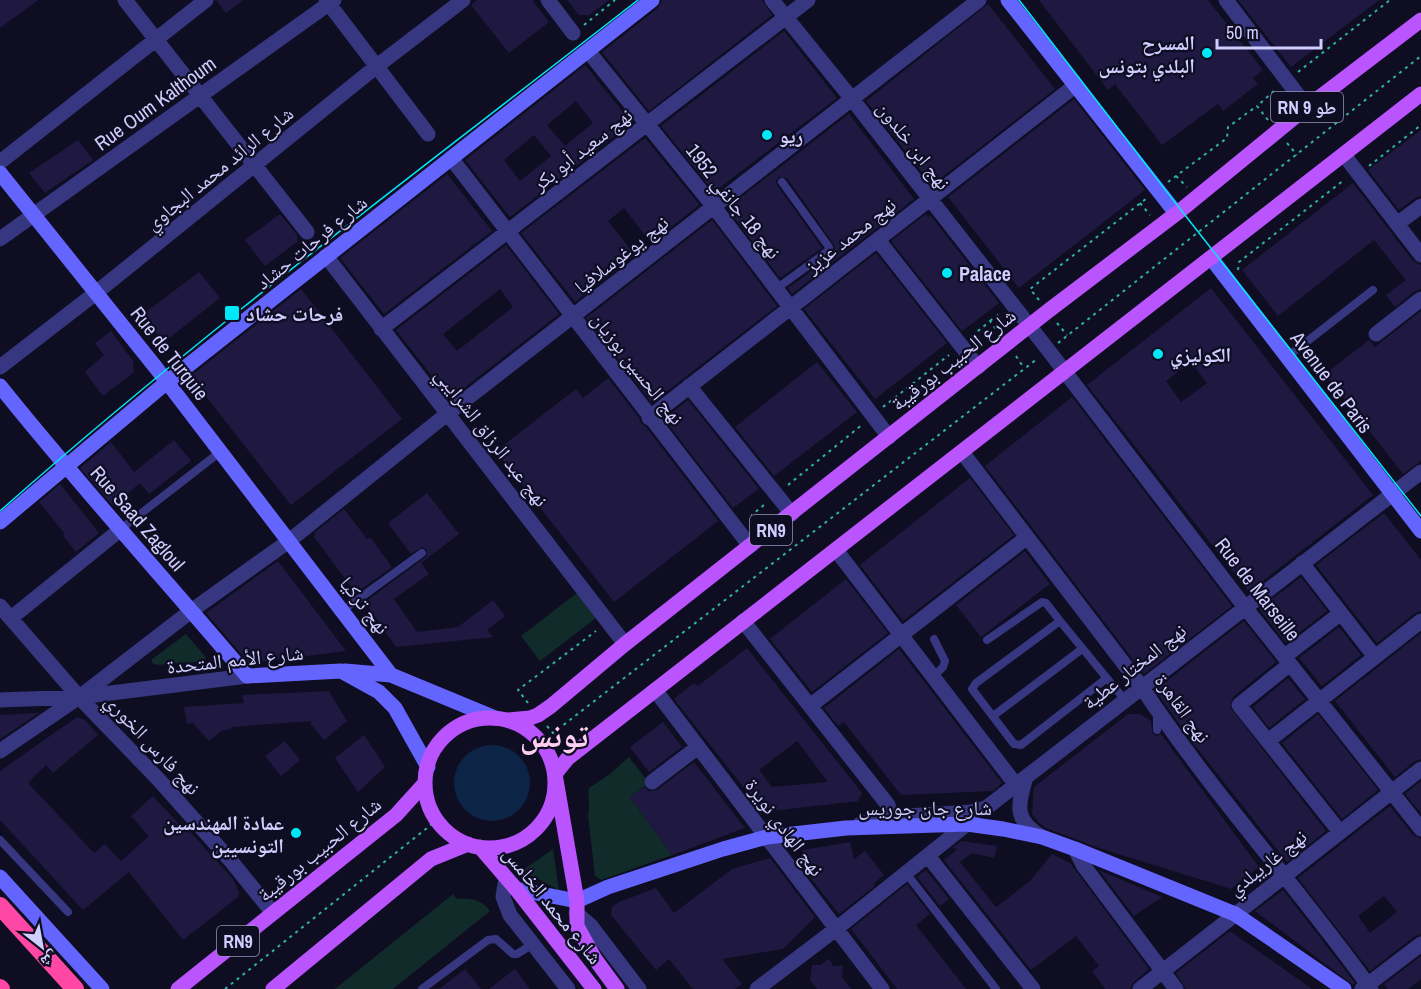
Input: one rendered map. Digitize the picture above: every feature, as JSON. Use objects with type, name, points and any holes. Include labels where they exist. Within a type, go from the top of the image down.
[{"type":"highway","points":[[0,906],[75,989]]},
{"type":"main road","name":"شارع الحبيب بورقيبة","points":[[501,719],[530,718],[542,712],[625,644],[978,367],[1026,322],[1048,311],[1421,20]]},
{"type":"main road","name":"RN 9 طو","points":[[1065,372],[1421,94]]},
{"type":"main road","points":[[555,774],[568,758],[1065,372]]},
{"type":"main road","name":"RN9","points":[[474,845],[456,838],[437,820],[429,802],[425,783],[428,767],[439,744],[458,727],[482,718],[501,719]]},
{"type":"main road","points":[[280,987],[431,859],[474,845],[492,848],[509,844],[526,837],[536,829],[552,804],[555,774],[544,746],[535,736],[501,719]]},
{"type":"main road","name":"شارع محمد الخامس","points":[[555,774],[577,907],[577,926],[583,939],[617,989]]},
{"type":"main road","name":"شارع الحبيب بورقيبة","points":[[178,989],[396,815],[425,783]]},
{"type":"main road","name":"شارع محمد الخامس","points":[[474,845],[511,883],[594,989]]},
{"type":"street","points":[[125,0],[307,232]]},
{"type":"street","points":[[0,162],[206,0]]},
{"type":"street","name":"شارع الرائد محمد البجاوي","points":[[0,367],[463,0]]},
{"type":"street","points":[[548,0],[573,33]]},
{"type":"street","name":"شارع فرحات حشاد","points":[[0,522],[167,382],[326,256],[452,161],[652,0]]},
{"type":"street","name":"نهج ابن خلدون","points":[[772,0],[1049,351]]},
{"type":"street","name":"نهج سعيد أبو بكر","points":[[381,329],[808,0]]},
{"type":"street","name":"نهج يوغوسلافيا","points":[[0,751],[80,697],[192,611],[289,541],[447,414],[979,0]]},
{"type":"street","points":[[1008,0],[1176,213]]},
{"type":"street","points":[[1226,0],[1307,107]]},
{"type":"street","points":[[329,1],[428,134]]},
{"type":"street","name":"Rue Oum Kalthoum","points":[[0,239],[329,1]]},
{"type":"street","name":"نهج 18 جانفي 1952","points":[[588,51],[714,207],[889,437]]},
{"type":"street","name":"نهج محمد عزيز","points":[[649,418],[1076,85]]},
{"type":"street","points":[[1344,155],[1421,255]]},
{"type":"street","name":"نهج الحسين بوزيان","points":[[452,161],[750,546]]},
{"type":"street","name":"Rue de Turquie","points":[[0,172],[97,292],[305,562]]},
{"type":"street","points":[[1397,224],[1421,206]]},
{"type":"street","points":[[878,240],[978,367]]},
{"type":"street","name":"نهج عبد الرزاق الشرايبي","points":[[326,256],[625,644]]},
{"type":"street","name":"Avenue de Paris","points":[[1211,258],[1287,357],[1343,441],[1421,531]]},
{"type":"street","points":[[1376,334],[1421,299]]},
{"type":"street","name":"Rue de Marseille","points":[[1049,351],[1245,606],[1421,829]]},
{"type":"street","name":"Rue Saad Zagloul","points":[[0,386],[64,466],[247,676]]},
{"type":"street","points":[[689,386],[792,514]]},
{"type":"street","name":"نهج القاهرة","points":[[962,452],[1141,686],[1217,800],[1283,876],[1367,987]]},
{"type":"street","name":"نهج المختار عطية","points":[[846,828],[891,817],[971,812],[986,808],[1421,471]]},
{"type":"street","points":[[11,618],[121,529]]},
{"type":"street","points":[[810,706],[1026,538]]},
{"type":"street","points":[[836,550],[933,677],[1021,781],[1022,821],[1029,829],[1042,837]]},
{"type":"street","name":"نهج تركيا","points":[[305,562],[391,675]]},
{"type":"street","points":[[1302,563],[1375,657]]},
{"type":"street","name":"نهج فارس الخوري","points":[[0,606],[80,697],[159,780],[231,861],[273,913]]},
{"type":"street","points":[[1340,832],[1239,705],[1341,613]]},
{"type":"street","points":[[743,621],[888,804],[891,817]]},
{"type":"street","points":[[1268,741],[1421,621]]},
{"type":"street","points":[[341,671],[379,692],[395,708],[428,767]]},
{"type":"street","name":"شارع الأمم المتحدة","points":[[0,700],[80,697],[247,676],[341,671],[391,675]]},
{"type":"street","points":[[391,675],[501,719]]},
{"type":"street","name":"نهج الهادي نويرة","points":[[655,690],[882,989]]},
{"type":"street","points":[[652,782],[698,747]]},
{"type":"street","name":"نهج غاريبلدي","points":[[1140,989],[1421,769]]},
{"type":"street","points":[[757,989],[967,824]]},
{"type":"street","name":"شارع جان جوريس","points":[[577,907],[619,883],[767,837],[846,828],[967,824],[1042,837],[1235,914],[1344,989]]},
{"type":"street","points":[[1075,849],[1083,865],[1176,989]]},
{"type":"street","points":[[928,856],[1033,989]]},
{"type":"street","points":[[0,876],[102,989]]},
{"type":"street","points":[[568,989],[515,922],[503,897],[511,883],[577,907]]},
{"type":"street","name":"شارع محمد الخامس","points":[[577,907],[639,989]]},
{"type":"street","points":[[1367,987],[1421,944]]},
{"type":"lane","points":[[776,289],[828,251],[829,247],[782,182]]},
{"type":"lane","points":[[1287,357],[1373,290]]},
{"type":"lane","points":[[121,529],[220,452]]},
{"type":"lane","points":[[342,611],[422,553]]},
{"type":"lane","points":[[987,640],[1042,602],[1046,603],[1125,699]]},
{"type":"lane","points":[[1060,621],[976,683],[972,689],[1014,744],[1021,745],[1107,678]]},
{"type":"lane","points":[[933,677],[943,667],[945,661],[934,639]]},
{"type":"lane","points":[[993,716],[1082,649]]},
{"type":"lane","points":[[1157,711],[1157,730]]},
{"type":"lane","points":[[0,840],[69,912]]},
{"type":"lane","points":[[906,873],[996,989]]},
{"type":"lane","points":[[423,989],[488,940],[496,939],[513,954],[518,954],[533,944]]},
{"type":"path","points":[[573,33],[615,0]]},
{"type":"path","points":[[1067,336],[1030,289],[1227,138],[1228,127],[1390,0]]},
{"type":"path","points":[[1024,368],[1049,351],[1421,56]]},
{"type":"path","points":[[1257,106],[1297,154]]},
{"type":"path","points":[[1232,275],[1238,271],[1239,262],[1346,178],[1353,178],[1421,125]]},
{"type":"path","points":[[225,989],[437,820]]},
{"type":"green space","points":[[577,593],[596,618],[540,661],[521,636]]},
{"type":"green space","points":[[186,634],[206,658],[204,661],[156,665],[152,663],[152,659]]},
{"type":"green space","points":[[629,757],[649,783],[630,797],[672,855],[601,880],[595,876],[588,815],[589,788]]},
{"type":"green space","points":[[553,849],[559,890],[522,871]]},
{"type":"green space","points":[[453,894],[457,899],[466,898],[480,902],[490,911],[393,989],[335,989]]},
{"type":"water","points":[[492,745],[507,748],[519,756],[527,768],[530,783],[527,798],[519,810],[507,818],[492,821],[477,818],[465,810],[457,798],[454,783],[457,768],[465,756],[477,748]]},
{"type":"building","points":[[0,0],[38,0],[0,28]]},
{"type":"building","points":[[216,0],[243,0],[226,13]]},
{"type":"building","points":[[477,0],[532,0],[549,22],[509,53],[471,5]]},
{"type":"building","points":[[567,0],[609,0],[589,15],[579,15]]},
{"type":"building","points":[[662,0],[762,0],[772,15],[649,111],[602,52],[658,8]]},
{"type":"building","points":[[1039,0],[1208,0],[1263,70],[1253,78],[1258,84],[1223,111],[1218,104],[1162,145],[1115,84],[1108,90]]},
{"type":"building","points":[[1238,0],[1379,0],[1291,67]]},
{"type":"building","points":[[988,4],[1055,89],[932,185],[866,101]]},
{"type":"building","points":[[784,31],[837,98],[714,192],[661,126]]},
{"type":"building","points":[[585,65],[632,123],[510,217],[465,160]],"holes":[[[576,101],[593,123],[565,146],[547,125]],[[534,135],[551,156],[520,181],[504,160]]]},
{"type":"building","points":[[1074,99],[1145,190],[1019,288],[948,197]]},
{"type":"building","points":[[849,114],[914,199],[792,294],[788,288],[832,256],[835,246],[787,178],[779,177],[776,180],[777,185],[822,248],[780,278],[727,208]]},
{"type":"building","points":[[1421,130],[1421,196],[1399,210],[1368,170]]},
{"type":"building","points":[[645,138],[699,204],[651,243],[624,208],[608,221],[635,255],[575,302],[521,233]]},
{"type":"building","points":[[78,140],[93,160],[45,193],[29,173]]},
{"type":"building","points":[[447,174],[492,231],[384,314],[340,258]]},
{"type":"building","points":[[1353,183],[1413,261],[1421,265],[1421,289],[1395,307],[1386,295],[1406,280],[1374,240],[1278,316],[1242,270]]},
{"type":"building","points":[[280,214],[297,235],[298,241],[265,266],[245,240]]},
{"type":"building","name":"Palace","points":[[926,214],[928,217],[930,215],[999,303],[962,331],[891,241]]},
{"type":"building","points":[[712,220],[777,306],[652,403],[586,318]]},
{"type":"building","points":[[506,245],[559,314],[450,399],[396,330]],"holes":[[[500,289],[513,307],[457,351],[443,334]]]},
{"type":"building","points":[[876,253],[947,343],[875,399],[804,309]]},
{"type":"building","points":[[199,272],[220,298],[164,342],[142,315]]},
{"type":"building","points":[[1211,288],[1373,495],[1249,592],[1087,385]],"holes":[[[1191,362],[1207,383],[1181,402],[1166,381]]]},
{"type":"building","points":[[301,289],[402,419],[291,505],[193,380],[193,374]]},
{"type":"building","points":[[1421,311],[1421,461],[1403,474],[1325,374],[1369,340],[1375,347]]},
{"type":"building","points":[[111,331],[133,361],[134,372],[103,396],[85,372],[104,355],[95,343]]},
{"type":"building","points":[[817,362],[857,412],[774,476],[735,427]]},
{"type":"building","points":[[608,378],[718,521],[614,602],[496,451],[576,389],[583,398]]},
{"type":"building","points":[[1072,397],[1232,606],[1144,674],[985,466]]},
{"type":"building","points":[[688,400],[759,489],[733,508],[664,419]]},
{"type":"building","points":[[174,440],[191,461],[149,494],[140,483],[113,506],[80,468],[111,442],[134,472]]},
{"type":"building","points":[[970,478],[1014,535],[903,621],[860,565]]},
{"type":"building","points":[[60,484],[99,533],[76,552],[63,536],[65,534],[39,502]]},
{"type":"building","points":[[427,493],[459,534],[421,563],[429,574],[394,599],[417,632],[458,627],[493,600],[505,616],[487,630],[493,637],[396,647],[365,602],[427,556],[427,550],[422,547],[411,554],[388,523]]},
{"type":"building","points":[[344,509],[367,539],[370,537],[392,567],[356,593],[314,537],[315,532]]},
{"type":"building","points":[[1384,513],[1421,560],[1421,611],[1415,613],[1377,643],[1316,565]]},
{"type":"building","points":[[1025,551],[1050,584],[981,637],[956,605]]},
{"type":"building","points":[[278,561],[346,651],[249,663],[206,613]]},
{"type":"building","points":[[1301,577],[1327,611],[1286,643],[1259,609]]},
{"type":"building","points":[[846,579],[888,633],[812,692],[770,639]]},
{"type":"building","points":[[1244,621],[1276,662],[1233,697],[1230,707],[1326,831],[1287,862],[1193,743],[1155,690]]},
{"type":"building","points":[[1339,627],[1361,655],[1322,686],[1299,658]]},
{"type":"building","points":[[1421,633],[1421,759],[1395,777],[1335,701]]},
{"type":"building","points":[[747,648],[862,793],[858,801],[763,812],[674,699],[694,683],[698,686]],"holes":[[[797,741],[828,782],[772,787],[759,770]]]},
{"type":"building","points":[[899,649],[1002,783],[993,791],[901,795],[844,722],[838,726],[824,708]]},
{"type":"building","points":[[1288,678],[1305,699],[1269,728],[1253,707]]},
{"type":"building","points":[[329,691],[347,721],[324,740],[310,723],[312,721],[231,727],[231,729],[221,731],[209,741],[193,723],[187,724],[184,707],[244,703],[242,695]]},
{"type":"building","points":[[39,713],[0,739],[0,715]]},
{"type":"building","points":[[1128,714],[1140,714],[1151,721],[1152,733],[1156,736],[1161,734],[1259,867],[1231,889],[1096,847],[1046,828],[1032,814],[1034,787]]},
{"type":"building","points":[[1318,714],[1378,790],[1342,819],[1282,743]]},
{"type":"building","points":[[77,717],[85,720],[98,735],[53,773],[46,765],[28,783],[94,853],[105,844],[121,861],[149,836],[131,816],[153,796],[179,824],[181,822],[233,879],[239,892],[238,897],[183,940],[129,872],[83,910],[0,820],[0,771]]},
{"type":"building","points":[[663,722],[682,747],[649,772],[630,747]]},
{"type":"building","points":[[364,735],[385,767],[358,792],[335,758]]},
{"type":"building","points":[[285,741],[300,760],[281,776],[265,756]]},
{"type":"building","points":[[694,762],[745,828],[672,855],[630,797],[644,787],[649,791],[657,790]]},
{"type":"building","points":[[1421,781],[1421,813],[1405,794]]},
{"type":"building","points":[[1390,806],[1413,835],[1421,839],[1421,934],[1415,936],[1370,971],[1298,878]],"holes":[[[1384,896],[1397,912],[1370,933],[1358,916]]]},
{"type":"building","points":[[961,841],[997,846],[994,858],[972,853],[960,862],[996,907],[1030,881],[1052,854],[1070,863],[1149,969],[1134,982],[1130,989],[1105,989],[1092,971],[1099,966],[1076,936],[1031,970],[944,860],[958,849],[952,848]]},
{"type":"building","points":[[850,842],[854,859],[865,851],[884,875],[873,884],[875,886],[839,914],[798,862],[803,850]]},
{"type":"building","points":[[770,858],[815,917],[783,949],[722,959],[742,984],[735,989],[693,989],[669,959],[656,970],[611,915],[612,907],[619,902],[656,888],[674,913],[732,869]]},
{"type":"building","points":[[926,870],[949,899],[940,906],[917,877]]},
{"type":"building","points":[[1099,870],[1162,897],[1134,916]]},
{"type":"building","points":[[907,884],[930,914],[916,925],[966,989],[897,989],[851,929]]},
{"type":"building","points":[[1283,890],[1355,983],[1353,985],[1255,911]]},
{"type":"building","points":[[1230,931],[1312,989],[1186,989],[1176,973]]},
{"type":"building","points":[[1421,956],[1421,979],[1408,989],[1387,989],[1384,984]]},
{"type":"building","points":[[829,959],[833,966],[843,966],[842,977],[851,989],[817,989],[810,980],[812,965],[820,965]]},
{"type":"building","points":[[465,969],[481,989],[439,989]]},
{"type":"building","points":[[515,969],[530,989],[489,989]]},
{"type":"tram line","points":[[0,511],[77,444],[235,314],[638,0]]},
{"type":"tram line","points":[[1019,0],[1421,516]]},
{"type":"place","name":"المسرح البلدي بتونس","points":[[1207,53]]},
{"type":"place","name":"ريو","points":[[767,135]]},
{"type":"place","name":"Palace","points":[[947,273]]},
{"type":"place","name":"فرحات حشاد","points":[[232,313]]},
{"type":"place","name":"الكوليزي","points":[[1158,354]]},
{"type":"place","name":"عمادة المهندسين التونسيين","points":[[296,833]]},
{"type":"district","name":"تونس","points":[[554,735]]}]
